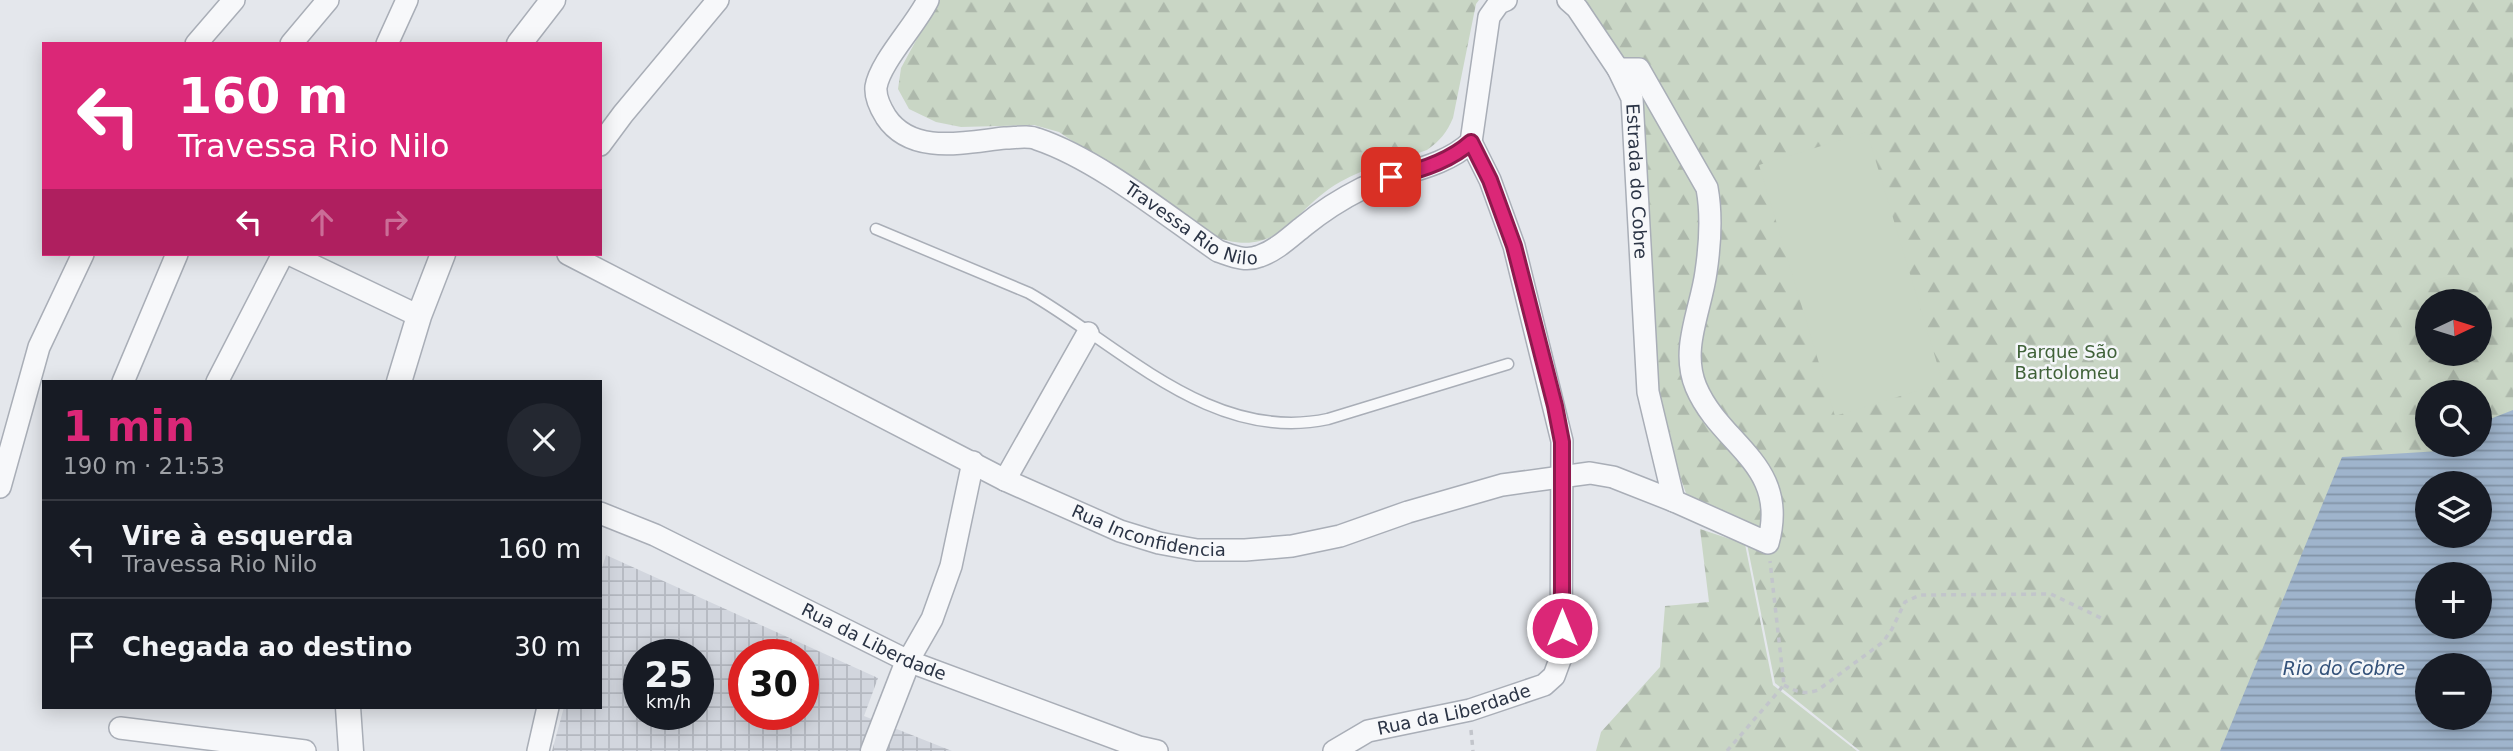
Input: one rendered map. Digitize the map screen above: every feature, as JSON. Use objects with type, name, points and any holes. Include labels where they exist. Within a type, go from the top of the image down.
[{"type":"street","points":[[199,42],[234,0]]},
{"type":"street","points":[[293,42],[327,0]]},
{"type":"street","points":[[388,42],[407,0]]},
{"type":"street","points":[[521,42],[553,0]]},
{"type":"street","points":[[602,142],[718,0]]},
{"type":"street","name":"Travessa Rio Nilo","points":[[928,0],[892,55],[876,89],[880,107],[892,125],[914,140],[948,144],[1033,137],[1098,169],[1219,251],[1240,259],[1267,253],[1361,189],[1441,160],[1461,151],[1471,142]]},
{"type":"street","points":[[1506,0],[1499,3],[1489,17],[1471,142],[1490,180],[1514,246],[1555,406],[1562,442],[1563,475]]},
{"type":"street","points":[[1568,0],[1577,8],[1618,69]]},
{"type":"street","name":"Estrada do Cobre","points":[[1674,501],[1648,392],[1632,98],[1618,69],[1639,69],[1707,188],[1710,207],[1706,274],[1695,317],[1690,363],[1695,386],[1711,414],[1750,456],[1767,485],[1772,530],[1768,543]]},
{"type":"street","points":[[0,487],[38,347],[82,256]]},
{"type":"street","points":[[124,380],[176,256]]},
{"type":"street","points":[[218,380],[285,256]]},
{"type":"street","points":[[290,256],[419,316]]},
{"type":"street","points":[[400,380],[419,316],[442,256]]},
{"type":"street","name":"Rua Inconfidencia","points":[[572,256],[1005,480],[1120,531],[1159,543],[1197,551],[1292,546],[1340,536],[1408,512],[1502,485],[1590,472],[1613,477],[1674,501],[1768,543]]},
{"type":"street","points":[[1005,480],[1088,333]]},
{"type":"street","points":[[873,751],[908,661],[932,619],[951,566],[973,462]]},
{"type":"street","name":"Rua da Liberdade","points":[[1334,751],[1368,731],[1469,710],[1544,685],[1554,676],[1560,657],[1563,475]]},
{"type":"street","name":"Rua da Liberdade","points":[[602,514],[655,535],[908,661],[1139,747],[1157,751]]},
{"type":"street","points":[[348,709],[351,751]]},
{"type":"street","points":[[538,751],[548,709]]},
{"type":"street","points":[[120,728],[305,751]]},
{"type":"lane","points":[[876,229],[1029,293],[1052,306],[1135,366],[1189,396],[1252,421],[1305,424],[1328,419],[1508,364]]},
{"type":"path","points":[[1727,751],[1783,685],[1768,543]]},
{"type":"path","points":[[1783,685],[1807,694],[1818,690],[1883,642],[1905,602],[1920,594],[2051,594],[2101,618]]},
{"type":"shaded area","points":[[606,555],[792,639],[728,639],[728,730],[819,730],[819,651],[878,678],[864,716],[952,751],[552,751],[563,709],[602,709],[602,568]]},
{"type":"green space","points":[[938,0],[1479,0],[1453,118],[1439,140],[1427,150],[1340,182],[1271,237],[1256,242],[1237,242],[1215,237],[1059,132],[1034,125],[961,127],[936,122],[909,109],[898,89],[901,68]]},
{"type":"green space","name":"Parque São Bartolomeu","points":[[1580,0],[2513,0],[2513,751],[1860,751],[1775,683],[1742,519],[1688,499],[1656,408],[1638,97]]},
{"type":"green space","points":[[1867,132],[1943,383],[1835,416],[1759,165]]},
{"type":"green space","points":[[1700,529],[1745,544],[1773,685],[1857,751],[1596,751],[1601,732],[1660,667],[1665,606],[1709,602]]},
{"type":"water","name":"Rio do Cobre","points":[[2513,410],[2513,751],[2220,751],[2342,457],[2415,453],[2415,457],[2492,457],[2492,418]]},
{"type":"route","points":[[1391,177],[1441,160],[1461,151],[1471,142],[1490,180],[1514,246],[1562,442],[1562,628]]}]
